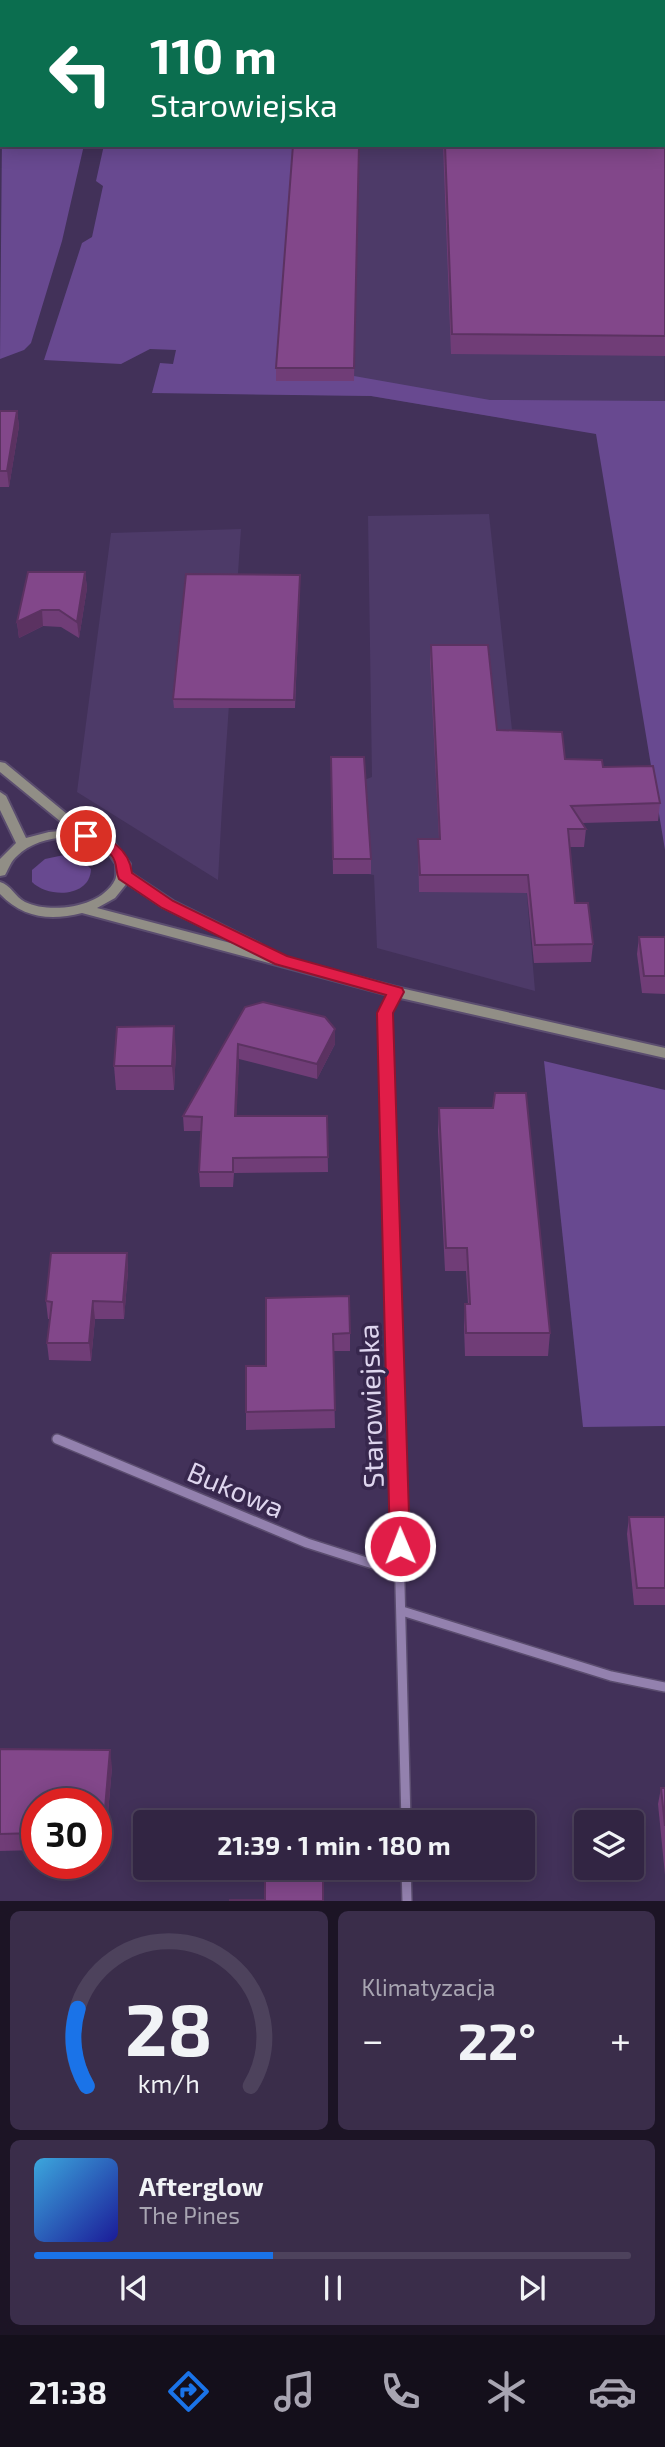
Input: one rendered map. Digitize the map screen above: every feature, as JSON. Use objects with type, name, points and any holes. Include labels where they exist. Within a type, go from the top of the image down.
[{"type":"street","points":[[0,766],[86,836],[107,844],[116,851],[123,862],[124,875],[119,887],[108,898],[85,909],[58,914],[16,904],[2,893]]},
{"type":"street","points":[[0,796],[23,845]]},
{"type":"street","points":[[1,864],[23,845],[48,836],[86,836]]},
{"type":"street","points":[[124,875],[168,904],[281,960]]},
{"type":"street","points":[[85,909],[396,992],[665,1053]]},
{"type":"street","name":"Starowiejska","points":[[396,992],[385,1013],[406,1810]]},
{"type":"street","name":"Bukowa","points":[[57,1438],[307,1544],[401,1573]]},
{"type":"street","points":[[402,1611],[611,1676],[665,1687]]},
{"type":"street","points":[[407,1880],[407,1901]]},
{"type":"shaded area","points":[[2,147],[84,147],[62,241],[31,343],[24,350],[0,359]]},
{"type":"shaded area","points":[[104,147],[294,147],[354,381],[354,376],[490,400],[665,401],[665,850],[596,434],[371,396],[152,393],[160,363],[173,364],[176,350],[150,349],[121,364],[44,360],[82,243],[92,237],[103,186],[96,181]]},
{"type":"shaded area","points":[[243,147],[663,147],[665,445],[371,396],[232,394],[249,230]]},
{"type":"shaded area","points":[[489,514],[517,777],[535,991],[377,948],[374,875],[368,874],[364,780],[372,777],[368,516]]},
{"type":"shaded area","points":[[241,529],[218,880],[77,792],[111,533]]},
{"type":"shaded area","points":[[64,855],[81,859],[91,869],[84,886],[57,893],[32,882],[32,870],[45,859]]},
{"type":"shaded area","points":[[544,1061],[665,1090],[665,1426],[583,1427]]},
{"type":"building","points":[[293,147],[359,147],[354,368],[276,368]]},
{"type":"building","points":[[445,147],[665,147],[665,336],[452,334]]},
{"type":"building","points":[[0,411],[17,411],[7,471],[0,471]]},
{"type":"building","points":[[28,572],[85,572],[77,622],[59,610],[42,610],[17,622]]},
{"type":"building","points":[[186,574],[300,575],[294,700],[173,699]]},
{"type":"building","points":[[431,645],[488,645],[497,730],[562,732],[565,759],[602,760],[603,767],[653,766],[660,803],[571,806],[586,829],[568,829],[575,903],[588,903],[593,944],[535,945],[528,875],[420,875],[418,839],[440,839]]},
{"type":"building","points":[[331,757],[364,757],[371,859],[333,859]]},
{"type":"building","points":[[639,937],[665,937],[665,976],[644,976]]},
{"type":"building","points":[[263,1002],[325,1017],[335,1029],[317,1064],[238,1044],[235,1116],[327,1116],[328,1157],[233,1158],[233,1172],[199,1172],[202,1117],[183,1116],[245,1007]]},
{"type":"building","points":[[174,1026],[172,1066],[114,1066],[117,1027]]},
{"type":"building","points":[[495,1093],[526,1093],[550,1333],[466,1333],[465,1304],[470,1304],[467,1248],[446,1248],[439,1108],[493,1108]]},
{"type":"building","points":[[51,1253],[127,1253],[123,1302],[93,1301],[89,1343],[47,1343],[52,1302],[46,1301]]},
{"type":"building","points":[[349,1296],[350,1333],[333,1334],[335,1410],[246,1412],[246,1366],[266,1366],[266,1298]]},
{"type":"building","points":[[629,1517],[665,1517],[665,1588],[637,1588]]},
{"type":"building","points":[[0,1749],[110,1750],[107,1788],[21,1788],[21,1833],[0,1834]]},
{"type":"building","points":[[661,1788],[665,1788],[665,1826]]},
{"type":"building","points":[[265,1880],[323,1880],[323,1901],[230,1901],[265,1900]]},
{"type":"route","points":[[86,836],[107,844],[116,851],[123,862],[124,875],[168,904],[281,960],[396,992],[385,1013],[400,1546]]}]
